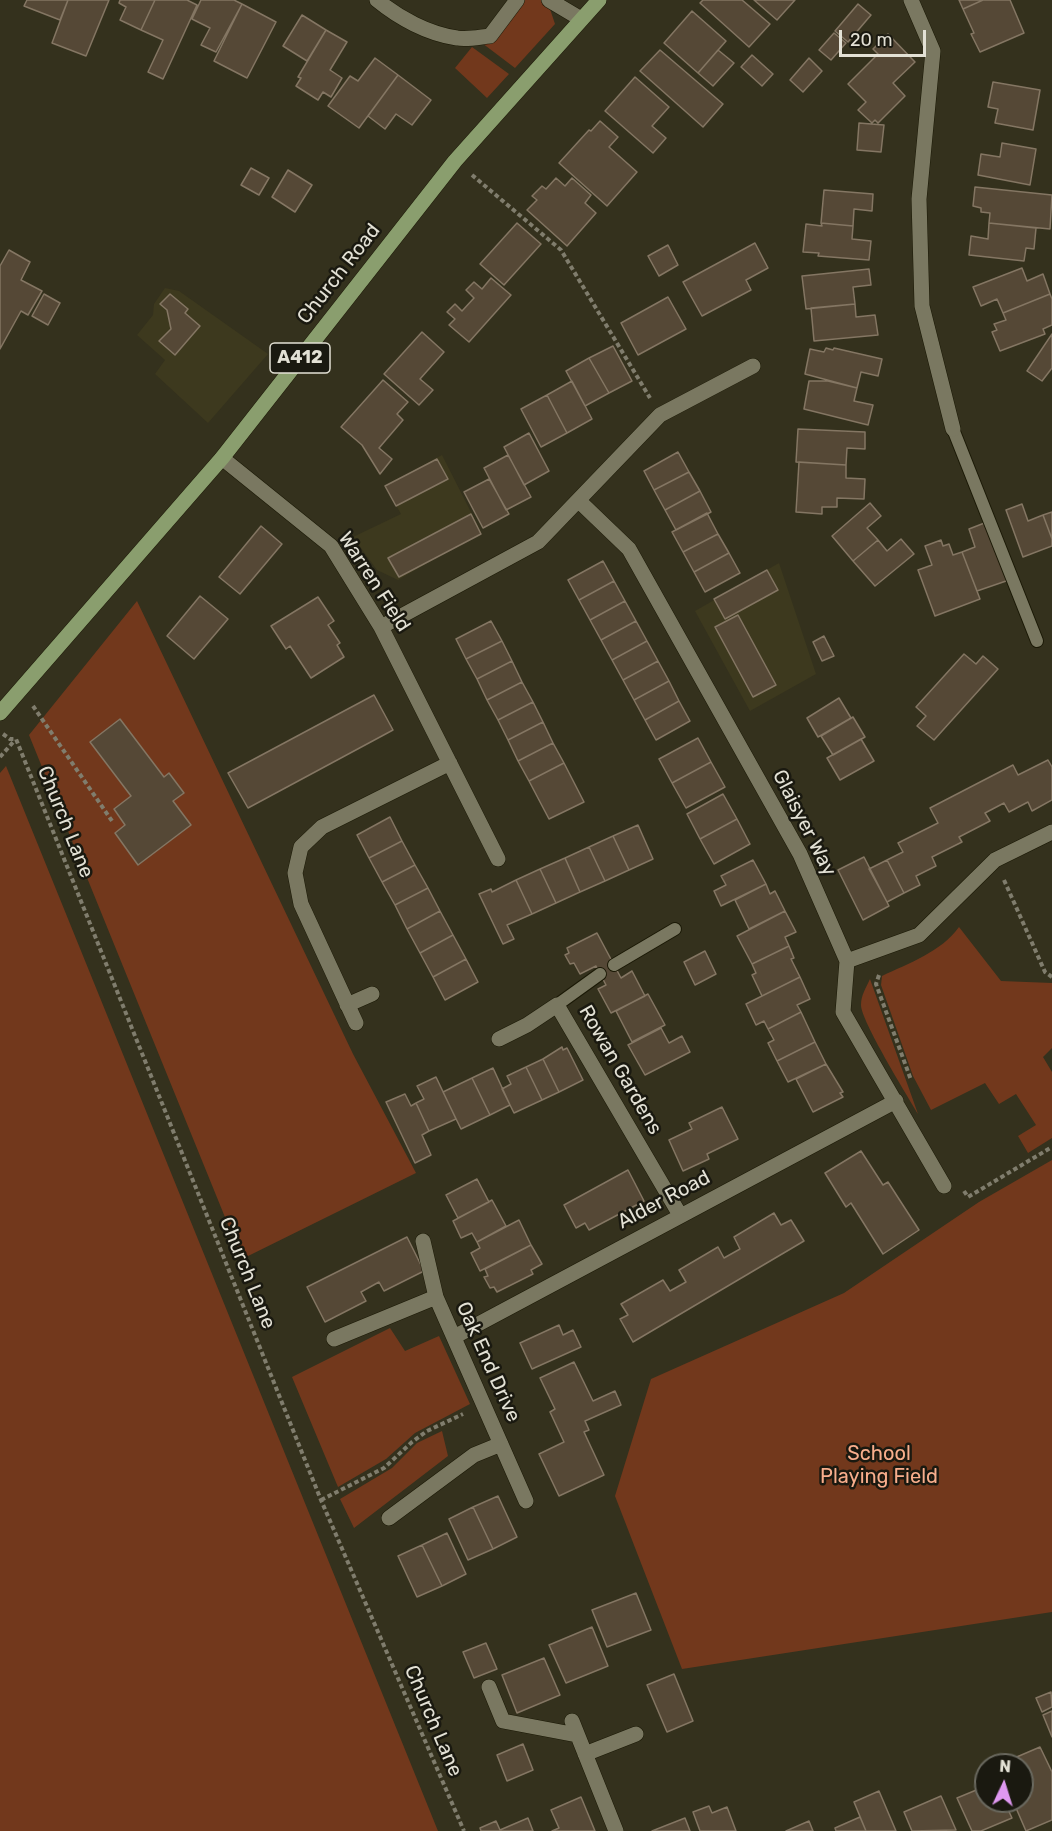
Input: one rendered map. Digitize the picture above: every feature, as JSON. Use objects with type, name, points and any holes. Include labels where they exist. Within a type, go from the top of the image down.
[{"type":"main road","name":"Church Road","points":[[0,713],[222,458],[455,160],[599,0]]},
{"type":"street","points":[[377,0],[430,32],[459,39],[490,36],[517,0]]},
{"type":"street","points":[[549,0],[581,19]]},
{"type":"street","points":[[911,0],[933,51],[919,199],[922,306],[953,429]]},
{"type":"street","points":[[381,627],[538,542],[660,415],[753,366]]},
{"type":"street","name":"Warren Field","points":[[222,458],[331,546],[381,627],[498,859]]},
{"type":"street","name":"Glaisyer Way","points":[[579,501],[629,549],[800,854],[847,961],[843,1012],[944,1186]]},
{"type":"street","points":[[356,1023],[301,904],[295,873],[301,847],[322,827],[450,762]]},
{"type":"street","points":[[847,961],[919,935],[995,860],[1052,832]]},
{"type":"street","points":[[347,1005],[372,994]]},
{"type":"street","name":"Rowan Gardens","points":[[499,1039],[527,1025],[557,1005],[680,1215]]},
{"type":"street","name":"Alder Road","points":[[454,1337],[896,1101]]},
{"type":"street","name":"Oak End Drive","points":[[423,1241],[436,1297],[526,1501]]},
{"type":"street","name":"Oak End Drive","points":[[334,1339],[436,1297]]},
{"type":"street","name":"Oak End Drive","points":[[389,1518],[474,1455],[501,1444]]},
{"type":"street","points":[[489,1687],[503,1721],[574,1728],[616,1831]]},
{"type":"street","points":[[585,1754],[636,1734]]},
{"type":"lane","points":[[953,429],[1037,641]]},
{"type":"lane","points":[[614,965],[675,929]]},
{"type":"lane","points":[[557,1005],[600,974]]},
{"type":"path","points":[[455,160],[561,250],[660,415]]},
{"type":"path","points":[[21,689],[112,821]]},
{"type":"path","points":[[0,732],[10,739],[16,739]]},
{"type":"path","points":[[0,757],[16,739]]},
{"type":"path","name":"Church Lane","points":[[16,739],[321,1500],[464,1831]]},
{"type":"path","points":[[995,860],[1045,972],[1052,977]]},
{"type":"path","points":[[997,892],[1006,885]]},
{"type":"path","points":[[884,971],[877,976],[876,984],[911,1081]]},
{"type":"path","points":[[944,1186],[956,1178],[968,1197],[1052,1147]]},
{"type":"path","points":[[321,1500],[384,1468],[412,1442],[428,1431],[465,1413],[481,1399]]},
{"type":"shaded area","points":[[165,288],[179,291],[268,354],[208,423],[155,374],[165,360],[137,335],[153,315],[154,304]]},
{"type":"shaded area","points":[[442,455],[481,532],[398,580],[377,570],[353,537],[401,514],[385,486]]},
{"type":"shaded area","points":[[779,563],[816,674],[750,711],[695,611]]},
{"type":"green space","points":[[514,0],[547,0],[555,24],[515,68],[478,40]]},
{"type":"green space","points":[[472,47],[509,74],[487,98],[455,68]]},
{"type":"green space","points":[[137,601],[353,1054],[416,1173],[242,1259],[29,735]]},
{"type":"green space","points":[[6,766],[438,1831],[0,1831],[0,773]]},
{"type":"green space","points":[[959,927],[1001,981],[1052,983],[1052,1048],[1043,1057],[1052,1072],[1052,1138],[1028,1153],[1018,1136],[1036,1125],[1016,1094],[999,1104],[985,1083],[931,1110],[913,1076],[881,985],[882,976],[934,950],[952,936]]},
{"type":"green space","points":[[870,979],[918,1114],[876,1042],[863,1013],[862,998]]},
{"type":"green space","name":"School Playing Field","points":[[1052,1160],[1052,1612],[682,1669],[615,1496],[651,1379],[844,1293],[979,1202]]},
{"type":"green space","points":[[390,1328],[405,1351],[439,1336],[470,1404],[415,1433],[386,1459],[338,1487],[292,1377]]},
{"type":"green space","points":[[442,1431],[448,1456],[354,1528],[340,1499],[392,1468],[417,1443]]},
{"type":"building","points":[[27,0],[68,0],[60,20],[24,6]]},
{"type":"building","points":[[68,0],[109,0],[86,56],[52,43]]},
{"type":"building","points":[[120,0],[155,0],[141,30],[120,20],[126,7],[119,3]]},
{"type":"building","points":[[155,0],[187,0],[197,5],[163,79],[148,72],[163,40],[141,30]]},
{"type":"building","points":[[201,0],[234,0],[242,4],[216,52],[201,45],[210,28],[192,19]]},
{"type":"building","points":[[703,0],[742,0],[770,24],[749,47],[700,3]]},
{"type":"building","points":[[754,0],[795,0],[777,20]]},
{"type":"building","points":[[959,0],[983,0],[963,9]]},
{"type":"building","points":[[983,0],[1010,0],[1024,33],[980,52],[963,9]]},
{"type":"building","points":[[242,4],[276,22],[247,78],[214,61]]},
{"type":"building","points":[[858,4],[871,15],[848,42],[835,31]]},
{"type":"building","points":[[692,11],[726,41],[698,73],[664,43]]},
{"type":"building","points":[[302,15],[326,30],[307,61],[283,46]]},
{"type":"building","points":[[326,30],[347,42],[330,70],[342,78],[331,97],[323,92],[318,100],[296,86],[301,78],[298,77]]},
{"type":"building","points":[[834,33],[846,43],[831,60],[819,50]]},
{"type":"building","points":[[888,34],[915,62],[893,83],[905,96],[878,123],[875,120],[872,123],[858,110],[866,102],[848,84],[878,54],[873,49]]},
{"type":"building","points":[[660,50],[723,104],[703,127],[640,71]]},
{"type":"building","points":[[718,50],[734,63],[713,86],[698,73]]},
{"type":"building","points":[[752,55],[773,74],[762,86],[741,67]]},
{"type":"building","points":[[375,58],[398,75],[359,128],[328,106],[350,76],[358,81]]},
{"type":"building","points":[[809,58],[822,71],[803,92],[790,80]]},
{"type":"building","points":[[398,75],[431,100],[412,125],[396,114],[385,129],[368,116]]},
{"type":"building","points":[[635,77],[669,107],[652,126],[666,138],[653,153],[605,111]]},
{"type":"building","points":[[993,82],[1040,90],[1033,130],[995,123],[998,109],[988,107]]},
{"type":"building","points":[[600,121],[618,137],[609,147],[637,172],[607,206],[559,163]]},
{"type":"building","points":[[859,123],[884,125],[881,152],[857,150]]},
{"type":"building","points":[[1002,143],[1036,149],[1030,185],[978,175],[981,154],[1000,157]]},
{"type":"building","points":[[251,168],[269,178],[259,195],[241,185]]},
{"type":"building","points":[[288,170],[312,185],[295,212],[272,197]]},
{"type":"building","points":[[556,178],[565,186],[572,178],[591,195],[585,203],[596,213],[567,246],[527,210],[537,200],[532,196],[542,186],[546,189]]},
{"type":"building","points":[[975,187],[1052,195],[1050,229],[989,223],[990,213],[981,212],[981,208],[973,206]]},
{"type":"building","points":[[824,190],[873,194],[872,211],[854,209],[853,226],[821,223]]},
{"type":"building","points":[[517,223],[541,244],[504,285],[480,264]]},
{"type":"building","points":[[821,223],[853,226],[852,239],[871,241],[869,260],[818,256],[819,253],[803,252],[806,224],[822,226]]},
{"type":"building","points":[[989,223],[1036,228],[1034,249],[1026,248],[1024,261],[969,255],[971,236],[988,239]]},
{"type":"building","points":[[755,243],[768,268],[746,280],[751,290],[702,316],[683,282]]},
{"type":"building","points":[[668,245],[678,265],[659,276],[648,256]]},
{"type":"building","points":[[9,250],[30,262],[21,280],[42,291],[28,315],[21,311],[0,349],[0,266]]},
{"type":"building","points":[[1022,268],[1027,281],[1043,274],[1050,294],[1003,313],[997,299],[981,306],[973,287]]},
{"type":"building","points":[[869,269],[871,285],[853,287],[855,304],[806,309],[802,276]]},
{"type":"building","points":[[491,278],[511,295],[469,342],[449,325],[455,319],[447,312],[455,304],[462,311],[474,298],[466,290],[474,282],[482,289]]},
{"type":"building","points":[[44,294],[60,303],[48,325],[32,316]]},
{"type":"building","points":[[170,294],[188,309],[185,313],[200,326],[175,355],[159,341],[171,329],[167,310],[160,304]]},
{"type":"building","points":[[1050,294],[1052,325],[1043,329],[1045,334],[1000,351],[992,332],[997,330],[994,324],[1006,320],[1003,313]]},
{"type":"building","points":[[668,297],[686,329],[638,355],[621,323]]},
{"type":"building","points":[[855,304],[856,317],[875,315],[878,335],[814,341],[811,308]]},
{"type":"building","points":[[422,332],[444,352],[420,379],[433,390],[419,405],[384,374]]},
{"type":"building","points":[[1052,334],[1052,368],[1042,381],[1027,371]]},
{"type":"building","points":[[613,346],[632,381],[609,393],[589,358]]},
{"type":"building","points":[[826,348],[882,359],[878,376],[861,372],[857,388],[805,374],[810,349],[824,352]]},
{"type":"building","points":[[589,358],[609,393],[585,406],[566,371]]},
{"type":"building","points":[[383,380],[408,402],[397,414],[403,420],[379,448],[392,459],[380,474],[362,445],[341,427]]},
{"type":"building","points":[[572,381],[592,419],[567,433],[547,395]]},
{"type":"building","points":[[809,381],[828,381],[857,388],[854,401],[873,405],[868,425],[804,409]]},
{"type":"building","points":[[547,395],[567,433],[541,447],[521,409]]},
{"type":"building","points":[[798,429],[865,432],[865,449],[847,448],[846,465],[796,462]]},
{"type":"building","points":[[529,433],[549,471],[524,485],[504,447]]},
{"type":"building","points":[[678,452],[689,472],[654,490],[644,471]]},
{"type":"building","points":[[508,455],[531,497],[506,510],[484,468]]},
{"type":"building","points":[[437,459],[448,479],[396,506],[385,486]]},
{"type":"building","points":[[799,462],[846,465],[846,478],[865,479],[864,499],[837,498],[837,507],[822,507],[822,514],[796,512]]},
{"type":"building","points":[[689,472],[700,491],[665,510],[654,490]]},
{"type":"building","points":[[489,479],[509,514],[483,528],[464,492]]},
{"type":"building","points":[[700,491],[711,512],[676,530],[665,510]]},
{"type":"building","points":[[870,503],[881,516],[867,528],[878,540],[853,561],[832,536]]},
{"type":"building","points":[[1022,504],[1028,521],[1043,515],[1052,539],[1052,546],[1023,557],[1006,510]]},
{"type":"building","points":[[1052,512],[1052,539],[1043,515]]},
{"type":"building","points":[[707,513],[718,534],[683,552],[672,532]]},
{"type":"building","points":[[471,514],[481,534],[399,577],[388,558]]},
{"type":"building","points":[[987,522],[1009,580],[977,591],[962,552],[975,547],[969,529]]},
{"type":"building","points":[[261,526],[282,544],[240,594],[219,577]]},
{"type":"building","points":[[718,534],[729,553],[694,572],[683,552]]},
{"type":"building","points":[[901,539],[914,554],[875,586],[853,561],[878,540],[887,551]]},
{"type":"building","points":[[941,540],[943,546],[949,544],[953,555],[962,552],[980,599],[935,616],[918,570],[932,565],[925,546]]},
{"type":"building","points":[[729,553],[740,573],[705,592],[694,572]]},
{"type":"building","points":[[603,561],[614,581],[579,600],[568,580]]},
{"type":"building","points":[[767,570],[778,590],[725,619],[714,599]]},
{"type":"building","points":[[614,581],[625,601],[590,620],[579,600]]},
{"type":"building","points":[[200,596],[228,619],[194,659],[167,636]]},
{"type":"building","points":[[318,597],[334,621],[328,625],[340,643],[337,645],[344,657],[311,678],[290,646],[286,649],[271,626]]},
{"type":"building","points":[[625,601],[636,621],[601,640],[590,620]]},
{"type":"building","points":[[738,615],[776,685],[753,697],[715,627]]},
{"type":"building","points":[[491,621],[502,641],[466,659],[456,639]]},
{"type":"building","points":[[636,621],[647,641],[612,660],[601,640]]},
{"type":"building","points":[[824,636],[834,656],[822,661],[813,642]]},
{"type":"building","points":[[502,641],[512,661],[477,679],[466,659]]},
{"type":"building","points":[[647,641],[658,661],[623,680],[612,660]]},
{"type":"building","points":[[964,654],[976,664],[983,656],[998,669],[934,740],[917,726],[926,716],[916,707]]},
{"type":"building","points":[[512,661],[522,682],[487,700],[477,679]]},
{"type":"building","points":[[658,661],[669,681],[634,700],[623,680]]},
{"type":"building","points":[[669,681],[679,701],[645,720],[634,700]]},
{"type":"building","points":[[522,682],[533,702],[498,720],[487,700]]},
{"type":"building","points":[[374,695],[393,730],[248,808],[228,773]]},
{"type":"building","points":[[839,698],[851,718],[818,737],[807,718]]},
{"type":"building","points":[[679,701],[690,721],[656,740],[645,720]]},
{"type":"building","points":[[533,702],[543,722],[508,740],[498,720]]},
{"type":"building","points":[[853,717],[865,737],[833,755],[821,736]]},
{"type":"building","points":[[120,719],[164,777],[169,773],[184,793],[173,801],[191,825],[138,865],[115,833],[125,825],[114,809],[131,796],[90,742]]},
{"type":"building","points":[[543,722],[553,743],[518,761],[508,740]]},
{"type":"building","points":[[698,738],[711,762],[672,783],[659,759]]},
{"type":"building","points":[[861,739],[874,761],[840,780],[827,758]]},
{"type":"building","points":[[553,743],[564,763],[529,781],[518,761]]},
{"type":"building","points":[[1048,760],[1052,767],[1052,800],[1032,811],[1028,802],[1009,812],[1004,803],[985,813],[990,821],[959,837],[962,842],[932,857],[936,866],[916,876],[920,885],[904,893],[887,860],[903,852],[898,843],[938,823],[930,808],[1013,765],[1018,775]]},
{"type":"building","points":[[711,762],[725,787],[686,808],[672,783]]},
{"type":"building","points":[[564,763],[584,802],[549,819],[529,781]]},
{"type":"building","points":[[723,794],[737,819],[700,839],[687,814]]},
{"type":"building","points":[[390,817],[402,841],[369,858],[357,835]]},
{"type":"building","points":[[737,819],[750,844],[714,864],[700,839]]},
{"type":"building","points":[[638,825],[653,859],[629,870],[613,836]]},
{"type":"building","points":[[613,836],[629,870],[605,881],[589,847]]},
{"type":"building","points":[[402,841],[415,865],[382,882],[369,858]]},
{"type":"building","points":[[589,847],[605,881],[580,892],[565,858]]},
{"type":"building","points":[[864,857],[889,906],[863,920],[838,870]]},
{"type":"building","points":[[565,858],[580,892],[556,903],[540,869]]},
{"type":"building","points":[[753,860],[766,884],[721,906],[714,891],[726,885],[721,876]]},
{"type":"building","points":[[887,860],[904,893],[887,902],[869,869]]},
{"type":"building","points":[[415,865],[428,888],[395,905],[382,882]]},
{"type":"building","points":[[540,869],[556,903],[532,914],[516,880]]},
{"type":"building","points":[[516,880],[532,914],[507,925],[514,939],[503,944],[479,894],[491,889],[492,892]]},
{"type":"building","points":[[766,884],[770,894],[775,891],[785,911],[749,929],[735,900]]},
{"type":"building","points":[[428,888],[440,911],[407,929],[395,905]]},
{"type":"building","points":[[440,911],[453,935],[420,953],[407,929]]},
{"type":"building","points":[[785,911],[796,932],[785,937],[789,946],[752,964],[737,936]]},
{"type":"building","points":[[597,933],[621,978],[632,971],[645,996],[611,1013],[598,989],[606,985],[596,966],[580,974],[574,963],[570,964],[565,955],[569,953],[567,948]]},
{"type":"building","points":[[453,935],[466,959],[433,977],[420,953]]},
{"type":"building","points":[[789,946],[794,958],[791,959],[800,977],[762,996],[752,975],[756,973],[752,964]]},
{"type":"building","points":[[705,951],[716,974],[695,985],[684,962]]},
{"type":"building","points":[[466,959],[478,982],[445,1000],[433,977]]},
{"type":"building","points":[[800,977],[810,999],[797,1005],[801,1012],[768,1029],[764,1021],[756,1025],[746,1004]]},
{"type":"building","points":[[648,994],[665,1025],[632,1042],[616,1011]]},
{"type":"building","points":[[801,1012],[815,1042],[777,1061],[768,1043],[774,1040],[768,1029]]},
{"type":"building","points":[[661,1028],[669,1043],[682,1036],[690,1052],[645,1075],[628,1045]]},
{"type":"building","points":[[815,1042],[826,1064],[788,1082],[777,1061]]},
{"type":"building","points":[[562,1047],[563,1050],[567,1048],[583,1080],[559,1092],[543,1059]]},
{"type":"building","points":[[543,1059],[559,1092],[542,1100],[526,1067]]},
{"type":"building","points":[[826,1064],[843,1092],[840,1093],[843,1097],[813,1112],[796,1079]]},
{"type":"building","points":[[526,1067],[542,1100],[514,1113],[502,1089],[511,1084],[507,1076]]},
{"type":"building","points":[[493,1068],[510,1105],[490,1115],[472,1078]]},
{"type":"building","points":[[436,1077],[456,1119],[429,1131],[416,1103],[424,1099],[417,1086]]},
{"type":"building","points":[[472,1078],[490,1115],[461,1129],[443,1092]]},
{"type":"building","points":[[405,1094],[411,1106],[416,1103],[429,1131],[422,1135],[431,1155],[415,1163],[386,1102]]},
{"type":"building","points":[[722,1107],[738,1139],[707,1154],[709,1159],[683,1171],[669,1140],[692,1129],[689,1123]]},
{"type":"building","points":[[861,1151],[883,1185],[888,1182],[919,1230],[883,1254],[851,1203],[846,1207],[825,1173]]},
{"type":"building","points":[[628,1170],[644,1201],[589,1230],[585,1223],[576,1228],[564,1205]]},
{"type":"building","points":[[477,1179],[489,1202],[458,1218],[446,1195]]},
{"type":"building","points":[[492,1200],[506,1226],[477,1242],[472,1233],[461,1238],[453,1221]]},
{"type":"building","points":[[774,1213],[781,1225],[791,1220],[804,1241],[633,1342],[620,1319],[628,1315],[621,1304],[663,1280],[670,1291],[686,1282],[679,1270],[718,1247],[724,1258],[740,1249],[734,1237]]},
{"type":"building","points":[[519,1220],[531,1245],[480,1271],[471,1253],[480,1248],[477,1242]]},
{"type":"building","points":[[407,1237],[424,1271],[384,1291],[379,1282],[361,1292],[366,1301],[325,1322],[307,1287]]},
{"type":"building","points":[[531,1245],[542,1264],[531,1270],[533,1274],[497,1292],[494,1287],[490,1288],[484,1277],[488,1276],[485,1269]]},
{"type":"building","points":[[559,1325],[563,1335],[573,1330],[581,1347],[532,1369],[520,1343]]},
{"type":"building","points":[[574,1362],[593,1401],[615,1391],[621,1405],[585,1421],[589,1430],[584,1432],[604,1475],[559,1496],[539,1454],[564,1442],[550,1412],[555,1409],[540,1378]]},
{"type":"building","points":[[498,1496],[517,1537],[493,1549],[473,1507]]},
{"type":"building","points":[[473,1507],[493,1549],[468,1560],[449,1519]]},
{"type":"building","points":[[447,1533],[466,1574],[442,1586],[422,1545]]},
{"type":"building","points":[[422,1545],[442,1586],[417,1597],[398,1556]]},
{"type":"building","points":[[636,1593],[651,1630],[607,1647],[592,1610]]},
{"type":"building","points":[[592,1627],[608,1666],[566,1683],[549,1645]]},
{"type":"building","points":[[486,1643],[497,1669],[474,1678],[463,1652]]},
{"type":"building","points":[[544,1658],[560,1695],[517,1713],[502,1675]]},
{"type":"building","points":[[674,1674],[693,1721],[667,1732],[647,1685]]},
{"type":"building","points":[[1051,1692],[1052,1707],[1042,1712],[1036,1698]]},
{"type":"building","points":[[1052,1711],[1052,1737],[1043,1715]]},
{"type":"building","points":[[523,1744],[533,1770],[507,1781],[497,1755]]},
{"type":"building","points":[[1040,1747],[1052,1772],[1052,1820],[1026,1831],[1018,1813],[1034,1813],[1034,1753],[1026,1753]]},
{"type":"building","points":[[879,1791],[896,1831],[866,1831],[854,1802]]},
{"type":"building","points":[[974,1791],[974,1813],[1010,1813],[1012,1818],[981,1831],[972,1831],[957,1798]]},
{"type":"building","points":[[941,1796],[956,1830],[912,1831],[904,1812]]},
{"type":"building","points":[[581,1797],[595,1831],[552,1831],[559,1828],[551,1810]]},
{"type":"building","points":[[709,1806],[712,1813],[727,1807],[736,1831],[700,1831],[693,1812]]},
{"type":"building","points":[[860,1817],[866,1831],[836,1831],[835,1828]]},
{"type":"building","points":[[528,1818],[533,1831],[481,1831],[480,1828],[496,1821],[500,1830]]},
{"type":"building","points":[[685,1818],[690,1831],[652,1831]]},
{"type":"building","points":[[809,1821],[813,1831],[786,1831]]}]
